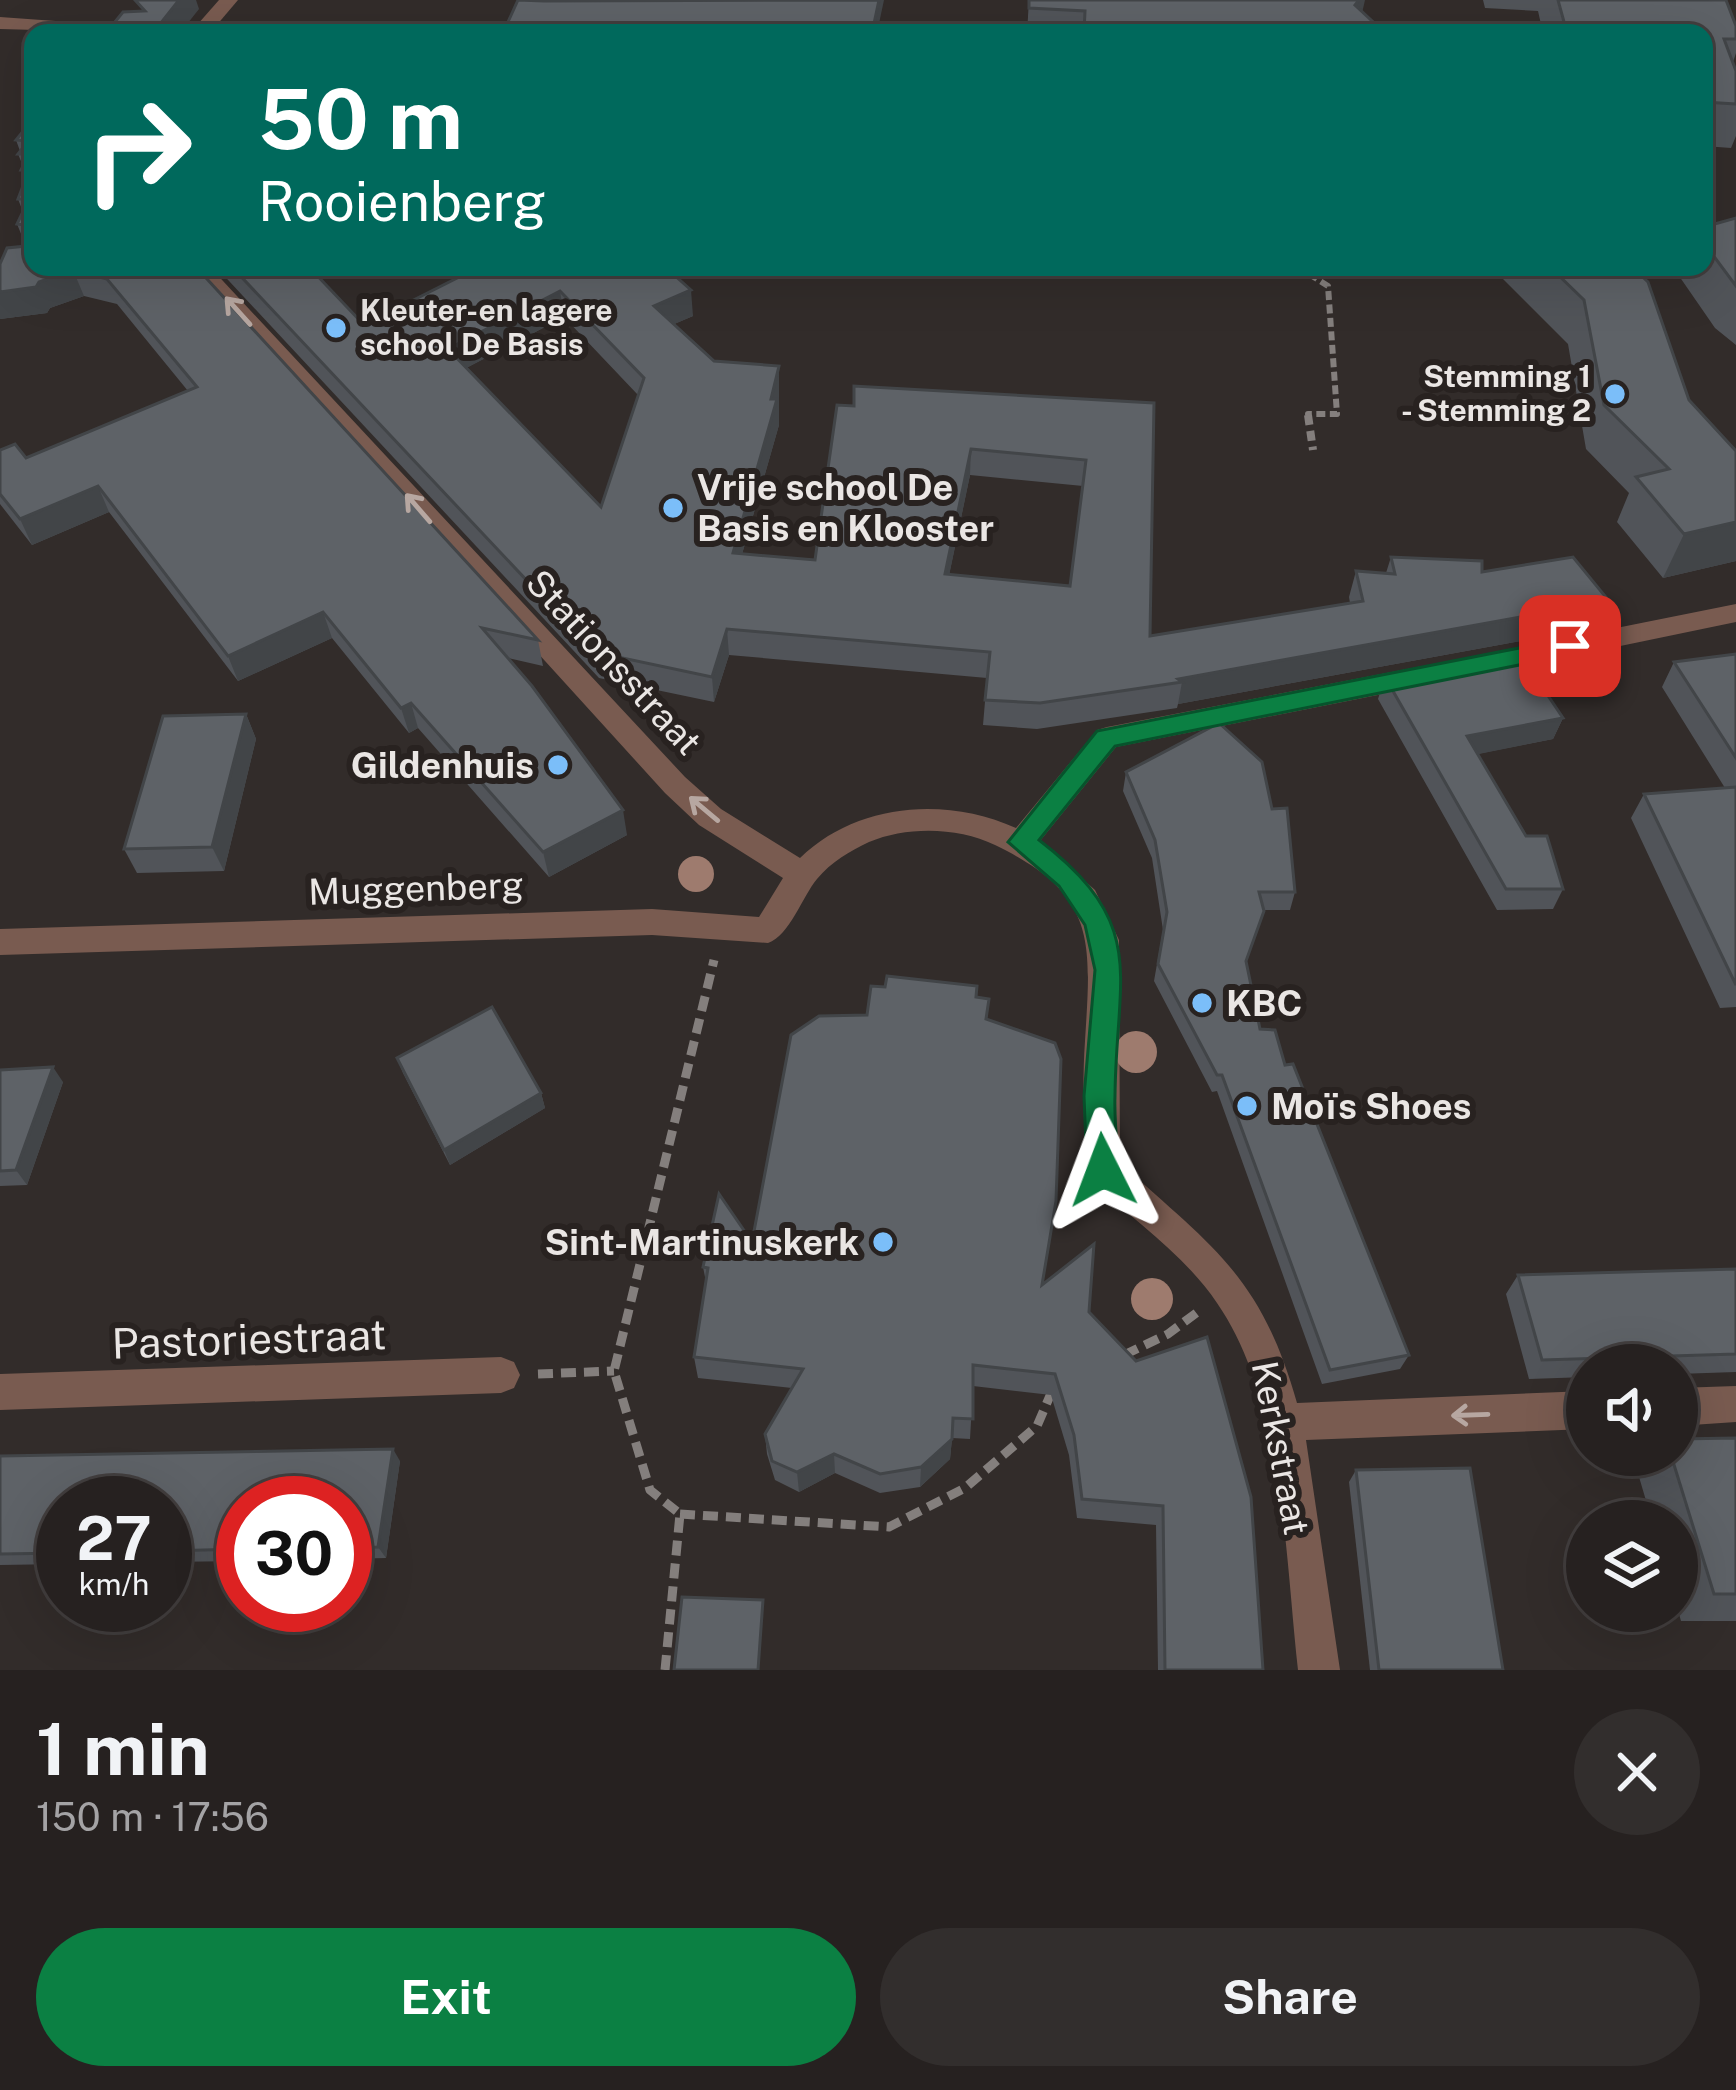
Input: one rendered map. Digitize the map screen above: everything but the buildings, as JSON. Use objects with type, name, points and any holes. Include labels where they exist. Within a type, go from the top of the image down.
[{"type":"street","points":[[208,24],[229,0]]},
{"type":"street","name":"Stationsstraat","points":[[205,276],[675,784],[710,817],[801,874]]},
{"type":"street","points":[[1022,842],[1107,738],[1736,613]]},
{"type":"street","name":"Kerkstraat","points":[[801,874],[835,847],[866,833],[926,819],[985,825],[1022,842],[1069,878],[1099,922],[1110,970],[1099,1096],[1103,1170],[1229,1289],[1260,1344],[1283,1422],[1319,1670]]},
{"type":"street","name":"Muggenberg","points":[[0,941],[533,923],[652,922],[768,930],[801,874]]},
{"type":"street","name":"Pastoriestraat","points":[[0,1392],[501,1375]]},
{"type":"street","points":[[1698,1406],[1736,1405]]},
{"type":"street","points":[[1283,1422],[1566,1411]]},
{"type":"path","points":[[1312,276],[1328,286],[1337,414],[1308,414],[1313,450]]},
{"type":"path","points":[[722,930],[614,1371],[650,1490],[680,1514],[889,1527],[965,1488],[1037,1426],[1047,1394],[1059,1387]]},
{"type":"path","points":[[1110,1361],[1168,1334],[1229,1289]]},
{"type":"path","points":[[501,1375],[614,1371]]},
{"type":"path","points":[[665,1670],[680,1514]]},
{"type":"place","name":"Kleuter-en lagere school De Basis","points":[[336,328]]},
{"type":"place","name":"Stemming 1 - Stemming 2","points":[[1615,394]]},
{"type":"place","name":"Vrije school De Basis en Klooster","points":[[673,508]]},
{"type":"place","name":"Gildenhuis","points":[[558,765]]},
{"type":"place","name":"KBC","points":[[1202,1003]]},
{"type":"place","name":"Moïs Shoes","points":[[1247,1106]]},
{"type":"place","name":"Sint-Martinuskerk","points":[[883,1242]]},
{"type":"route","points":[[1103,1170],[1099,1096],[1110,970],[1099,922],[1069,878],[1022,842],[1107,738],[1570,646]]}]
